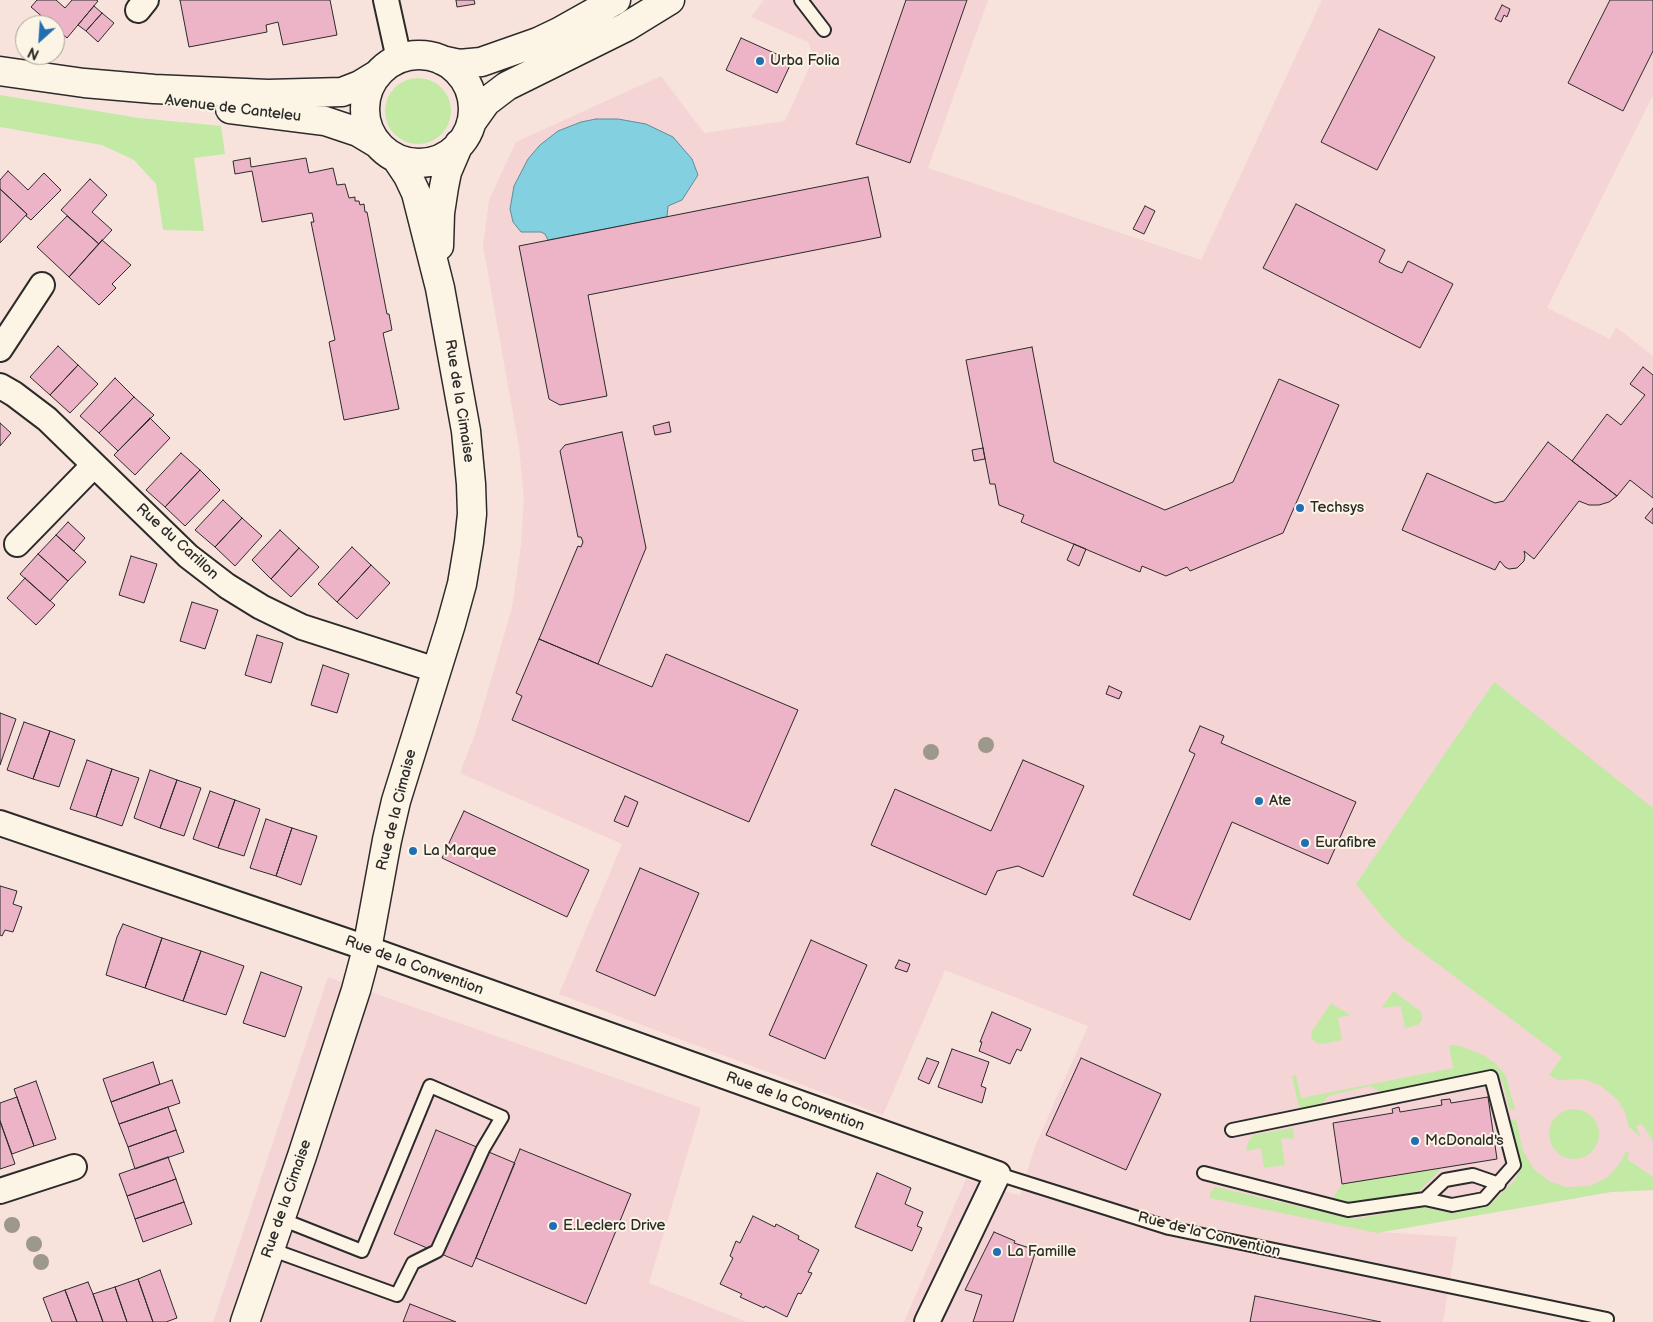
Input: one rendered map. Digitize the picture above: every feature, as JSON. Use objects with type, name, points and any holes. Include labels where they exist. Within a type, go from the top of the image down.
[{"type":"street","points":[[386,0],[388,66]]},
{"type":"street","points":[[616,0],[538,42],[481,62],[459,64],[424,55],[411,56],[388,66],[368,90],[365,109],[368,128],[387,151],[412,162],[430,162],[446,155],[465,134],[486,102],[507,86],[626,27],[670,0]]},
{"type":"street","points":[[442,60],[453,68],[466,83],[472,102],[465,134]]},
{"type":"street","name":"Avenue de Canteleu","points":[[0,71],[84,83],[208,92],[268,94],[332,93],[351,89],[368,81],[388,66]]},
{"type":"street","name":"Avenue de Canteleu","points":[[84,83],[170,102],[325,121],[353,130],[387,151]]},
{"type":"street","name":"Rue de la Cimaise","points":[[440,288],[439,237],[441,199],[447,172],[465,134]]},
{"type":"street","name":"Rue de la Cimaise","points":[[245,1322],[353,1002],[367,949],[396,801],[451,624],[462,584],[469,542],[472,514],[472,484],[466,431],[440,288],[416,193],[408,176],[387,151]]},
{"type":"street","points":[[0,349],[42,285]]},
{"type":"street","name":"Rue du Carillon","points":[[0,386],[47,419],[188,556],[227,586],[262,607],[302,627],[436,670]]},
{"type":"street","points":[[17,544],[94,465]]},
{"type":"street","name":"Rue de la Convention","points":[[0,823],[367,949],[998,1174]]},
{"type":"street","points":[[0,1191],[74,1167]]},
{"type":"street","points":[[928,1322],[998,1174]]},
{"type":"lane","points":[[801,0],[824,30]]},
{"type":"lane","points":[[1204,1173],[1348,1210],[1425,1199],[1452,1205],[1484,1199],[1514,1166],[1491,1077],[1232,1130]]},
{"type":"lane","points":[[270,1249],[397,1295],[413,1263],[437,1251],[483,1149],[502,1117],[430,1086],[362,1251],[281,1219]]},
{"type":"lane","name":"Rue de la Convention","points":[[998,1174],[1170,1228],[1608,1319]]},
{"type":"lane","points":[[1425,1199],[1445,1180],[1473,1175],[1499,1184]]},
{"type":"shaded area","points":[[764,0],[988,0],[928,168],[1201,260],[1322,0],[1653,0],[1653,95],[1547,308],[1610,339],[1616,327],[1653,356],[1653,1190],[1611,1192],[1380,1232],[1457,1237],[1443,1322],[904,1322],[966,1179],[1020,1196],[1034,1149],[1088,1026],[945,970],[883,1115],[559,994],[622,844],[460,773],[476,731],[512,608],[521,545],[524,500],[519,447],[483,246],[489,200],[516,142],[661,76],[704,133],[785,121],[814,57],[808,42],[751,17]]},
{"type":"shaded area","points":[[328,977],[701,1108],[649,1283],[747,1322],[213,1322]]},
{"type":"green space","points":[[418,78],[431,80],[446,93],[449,98],[451,111],[449,124],[436,139],[431,142],[418,144],[405,142],[390,129],[387,124],[385,111],[387,98],[400,83],[405,80]]},
{"type":"green space","points":[[0,95],[139,118],[221,126],[225,154],[194,158],[204,231],[163,230],[156,184],[134,160],[102,145],[0,127]]},
{"type":"green space","points":[[1494,682],[1653,808],[1653,1141],[1642,1124],[1636,1126],[1641,1137],[1629,1127],[1625,1112],[1617,1099],[1601,1086],[1584,1079],[1558,1080],[1549,1075],[1562,1057],[1403,938],[1384,919],[1356,884]]},
{"type":"green space","points":[[1393,991],[1420,1011],[1422,1020],[1418,1025],[1405,1028],[1401,1006],[1382,1008]]},
{"type":"green space","points":[[1331,1003],[1350,1015],[1338,1018],[1342,1040],[1322,1044],[1317,1043],[1311,1036],[1312,1031]]},
{"type":"green space","points":[[1449,1045],[1460,1046],[1485,1056],[1496,1064],[1506,1076],[1515,1110],[1509,1109],[1503,1083],[1498,1075],[1476,1072],[1441,1084],[1385,1095],[1370,1086],[1328,1096],[1318,1110],[1300,1112],[1292,1076],[1296,1075],[1301,1098],[1453,1068]]},
{"type":"green space","points":[[1574,1109],[1583,1111],[1594,1120],[1599,1134],[1597,1143],[1588,1154],[1574,1159],[1565,1157],[1554,1148],[1549,1134],[1551,1125],[1560,1114]]},
{"type":"green space","points":[[1516,1119],[1523,1151],[1534,1169],[1549,1181],[1566,1187],[1590,1186],[1608,1177],[1620,1163],[1626,1151],[1629,1153],[1627,1159],[1653,1177],[1653,1190],[1611,1192],[1377,1233],[1210,1198],[1210,1193],[1215,1187],[1354,1219],[1421,1207],[1452,1213],[1489,1206],[1515,1180],[1519,1172],[1520,1165],[1511,1120]]},
{"type":"green space","points":[[1293,1128],[1294,1139],[1281,1138],[1285,1165],[1264,1168],[1261,1148],[1246,1151],[1249,1140],[1253,1135]]},
{"type":"green space","points":[[1442,1168],[1418,1192],[1347,1204],[1332,1199],[1342,1184]]},
{"type":"water","points":[[596,119],[618,119],[646,124],[673,137],[692,159],[698,175],[682,200],[668,206],[667,217],[548,240],[545,234],[541,232],[521,232],[513,222],[510,209],[514,186],[528,159],[540,145],[558,131],[581,122]]},
{"type":"building","points":[[37,0],[56,0],[65,8],[72,0],[98,1],[67,38],[65,36],[65,15],[40,15],[31,7]]},
{"type":"building","points":[[180,0],[330,0],[337,35],[283,45],[278,22],[266,25],[267,32],[189,47]]},
{"type":"building","points":[[456,0],[474,0],[475,4],[457,7]]},
{"type":"building","points":[[906,0],[967,0],[910,163],[856,144]]},
{"type":"building","points":[[1610,0],[1653,0],[1653,51],[1623,111],[1568,83]]},
{"type":"building","points":[[1502,5],[1510,9],[1507,17],[1504,15],[1501,22],[1495,19]]},
{"type":"building","points":[[94,6],[102,13],[86,31],[78,25]]},
{"type":"building","points":[[102,13],[114,23],[98,42],[86,31]]},
{"type":"building","points":[[1379,29],[1435,57],[1377,170],[1321,142]]},
{"type":"building","points":[[741,38],[792,61],[777,93],[726,70]]},
{"type":"building","points":[[250,158],[251,167],[306,158],[309,173],[333,168],[337,185],[345,184],[349,198],[355,197],[355,201],[359,201],[360,205],[364,204],[392,330],[383,333],[399,409],[344,420],[329,342],[335,340],[311,222],[314,222],[312,213],[262,222],[252,171],[235,174],[233,161]]},
{"type":"building","points":[[8,171],[28,190],[44,173],[61,190],[31,220],[0,189],[0,180]]},
{"type":"building","points":[[868,177],[881,237],[588,295],[607,396],[560,405],[549,399],[519,246]]},
{"type":"building","points":[[90,179],[107,195],[92,212],[112,230],[99,244],[61,210]]},
{"type":"building","points":[[0,189],[27,214],[0,243]]},
{"type":"building","points":[[1296,204],[1385,250],[1379,262],[1386,266],[1402,273],[1408,261],[1453,284],[1420,348],[1263,268]]},
{"type":"building","points":[[1145,206],[1155,211],[1144,234],[1133,229]]},
{"type":"building","points":[[67,216],[99,244],[69,277],[37,247]]},
{"type":"building","points":[[102,240],[131,265],[112,284],[116,288],[99,305],[69,277]]},
{"type":"building","points":[[58,346],[78,365],[50,395],[30,377]]},
{"type":"building","points":[[1032,347],[1054,462],[1165,510],[1233,482],[1279,379],[1339,405],[1283,533],[1190,571],[1187,567],[1166,576],[1142,566],[1140,572],[1021,522],[1024,515],[999,505],[995,484],[990,484],[966,360]]},
{"type":"building","points":[[78,365],[98,384],[70,413],[50,395]]},
{"type":"building","points":[[1643,367],[1653,375],[1653,498],[1630,480],[1617,496],[1572,461],[1607,414],[1621,425],[1645,395],[1630,384]]},
{"type":"building","points":[[115,378],[134,397],[99,433],[80,416]]},
{"type":"building","points":[[134,397],[154,415],[118,451],[99,433]]},
{"type":"building","points":[[150,418],[170,438],[135,475],[114,455]]},
{"type":"building","points":[[669,422],[671,432],[655,435],[653,426]]},
{"type":"building","points":[[0,423],[11,433],[0,446]]},
{"type":"building","points":[[622,432],[646,548],[598,664],[539,639],[578,546],[581,547],[583,542],[581,537],[578,537],[560,451],[565,445]]},
{"type":"building","points":[[1548,442],[1617,496],[1609,502],[1599,505],[1589,505],[1579,501],[1534,559],[1524,551],[1524,561],[1517,568],[1509,569],[1500,561],[1495,570],[1402,530],[1427,473],[1495,503],[1504,501]]},
{"type":"building","points":[[983,448],[985,459],[974,461],[972,450]]},
{"type":"building","points":[[181,453],[200,470],[165,507],[146,490]]},
{"type":"building","points":[[200,470],[220,490],[185,526],[165,507]]},
{"type":"building","points":[[223,500],[242,518],[215,547],[195,530]]},
{"type":"building","points":[[1653,508],[1653,524],[1645,518]]},
{"type":"building","points":[[242,518],[262,536],[235,566],[215,547]]},
{"type":"building","points":[[68,522],[85,538],[74,551],[56,535]]},
{"type":"building","points":[[280,530],[299,548],[271,579],[252,560]]},
{"type":"building","points":[[56,535],[86,562],[68,581],[38,554]]},
{"type":"building","points":[[1074,544],[1086,549],[1079,566],[1067,560]]},
{"type":"building","points":[[352,547],[371,565],[337,602],[318,584]]},
{"type":"building","points":[[299,548],[319,567],[291,597],[271,579]]},
{"type":"building","points":[[38,554],[68,581],[50,601],[20,574]]},
{"type":"building","points":[[131,556],[157,564],[144,603],[119,595]]},
{"type":"building","points":[[371,565],[390,583],[357,619],[337,602]]},
{"type":"building","points":[[25,578],[55,605],[36,625],[7,598]]},
{"type":"building","points":[[192,602],[218,610],[205,649],[180,641]]},
{"type":"building","points":[[257,635],[283,643],[271,683],[245,675]]},
{"type":"building","points":[[539,639],[652,687],[666,654],[798,710],[749,822],[512,720],[522,696],[516,693]]},
{"type":"building","points":[[323,665],[349,674],[337,713],[311,705]]},
{"type":"building","points":[[1109,686],[1122,692],[1119,699],[1106,694]]},
{"type":"building","points":[[0,713],[16,719],[0,765]]},
{"type":"building","points":[[24,722],[50,731],[33,779],[7,770]]},
{"type":"building","points":[[1200,726],[1224,736],[1221,743],[1356,802],[1328,864],[1232,822],[1190,920],[1133,895],[1195,754],[1189,751]]},
{"type":"building","points":[[50,731],[75,740],[59,787],[33,779]]},
{"type":"building","points":[[87,760],[112,769],[96,817],[70,809]]},
{"type":"building","points":[[1023,760],[1084,786],[1043,877],[1018,866],[997,871],[986,895],[871,845],[895,789],[991,831]]},
{"type":"building","points":[[112,769],[139,778],[122,826],[96,817]]},
{"type":"building","points":[[150,770],[177,780],[160,828],[134,818]]},
{"type":"building","points":[[177,780],[201,788],[184,836],[160,828]]},
{"type":"building","points":[[210,791],[235,800],[218,848],[193,839]]},
{"type":"building","points":[[625,796],[638,802],[628,827],[614,821]]},
{"type":"building","points":[[235,800],[260,809],[244,856],[218,848]]},
{"type":"building","points":[[464,811],[589,870],[567,917],[442,858]]},
{"type":"building","points":[[266,819],[292,828],[276,876],[250,868]]},
{"type":"building","points":[[292,828],[317,836],[301,885],[276,876]]},
{"type":"building","points":[[640,868],[699,893],[655,996],[596,971]]},
{"type":"building","points":[[0,886],[17,891],[13,904],[22,907],[13,932],[5,930],[2,936],[0,935]]},
{"type":"building","points":[[123,924],[162,938],[145,988],[106,975],[117,937]]},
{"type":"building","points":[[162,938],[201,951],[183,1001],[145,988]]},
{"type":"building","points":[[811,940],[867,965],[825,1059],[769,1035]]},
{"type":"building","points":[[201,951],[244,966],[226,1015],[183,1001]]},
{"type":"building","points":[[899,960],[910,964],[907,972],[895,968]]},
{"type":"building","points":[[261,972],[302,987],[285,1037],[243,1023]]},
{"type":"building","points":[[992,1012],[1031,1029],[1021,1051],[1017,1049],[1010,1064],[979,1051],[982,1042],[980,1042]]},
{"type":"building","points":[[952,1049],[989,1062],[981,1086],[986,1088],[982,1103],[938,1087]]},
{"type":"building","points":[[927,1058],[939,1062],[929,1084],[918,1079]]},
{"type":"building","points":[[1081,1058],[1161,1094],[1126,1170],[1046,1135]]},
{"type":"building","points":[[153,1062],[160,1084],[111,1102],[103,1079]]},
{"type":"building","points":[[172,1080],[180,1103],[119,1124],[111,1102]]},
{"type":"building","points":[[36,1081],[56,1139],[34,1146],[14,1089]]},
{"type":"building","points":[[17,1097],[34,1146],[12,1154],[0,1121],[0,1103]]},
{"type":"building","name":"McDonald's","points":[[1488,1097],[1497,1159],[1342,1184],[1333,1123],[1393,1113],[1392,1109],[1399,1107],[1400,1112],[1442,1105],[1441,1100],[1450,1099],[1451,1103]]},
{"type":"building","points":[[168,1107],[176,1130],[128,1147],[119,1124]]},
{"type":"building","points":[[0,1121],[15,1164],[0,1169]]},
{"type":"building","points":[[176,1130],[184,1152],[135,1169],[128,1147]]},
{"type":"building","points":[[436,1130],[515,1163],[472,1267],[394,1234]]},
{"type":"building","name":"E.Leclerc Drive","points":[[520,1149],[631,1194],[586,1304],[476,1258]]},
{"type":"building","points":[[168,1157],[176,1179],[127,1196],[119,1174]]},
{"type":"building","points":[[877,1173],[911,1188],[905,1204],[923,1212],[917,1226],[922,1228],[912,1251],[855,1227]]},
{"type":"building","points":[[176,1179],[184,1202],[135,1219],[127,1196]]},
{"type":"building","points":[[184,1202],[192,1224],[143,1242],[135,1219]]},
{"type":"building","points":[[753,1216],[775,1227],[776,1224],[799,1236],[798,1239],[819,1250],[808,1272],[812,1273],[801,1294],[798,1293],[787,1317],[765,1306],[764,1308],[740,1297],[742,1294],[720,1284],[733,1258],[730,1256],[736,1241],[740,1243]]},
{"type":"building","points":[[994,1232],[1015,1241],[1014,1243],[1036,1250],[1013,1322],[973,1322],[982,1295],[965,1290]]},
{"type":"building","points":[[160,1270],[177,1318],[166,1322],[153,1322],[138,1279]]},
{"type":"building","points":[[138,1279],[153,1322],[127,1322],[115,1287]]},
{"type":"building","points":[[88,1282],[103,1322],[77,1322],[65,1290]]},
{"type":"building","points":[[115,1287],[127,1322],[103,1322],[93,1294]]},
{"type":"building","points":[[65,1290],[77,1322],[52,1322],[43,1298]]},
{"type":"building","points":[[1255,1296],[1381,1322],[1250,1322]]},
{"type":"building","points":[[410,1304],[456,1322],[403,1322]]},
{"type":"place","name":"Urba Folia","points":[[760,61]]},
{"type":"place","name":"Techsys","points":[[1300,508]]},
{"type":"place","name":"Ate","points":[[1259,801]]},
{"type":"place","name":"Eurafibre","points":[[1305,843]]},
{"type":"place","name":"La Marque","points":[[413,851]]},
{"type":"place","name":"McDonald's","points":[[1415,1141]]},
{"type":"place","name":"E.Leclerc Drive","points":[[553,1226]]},
{"type":"place","name":"La Famille","points":[[997,1252]]}]
